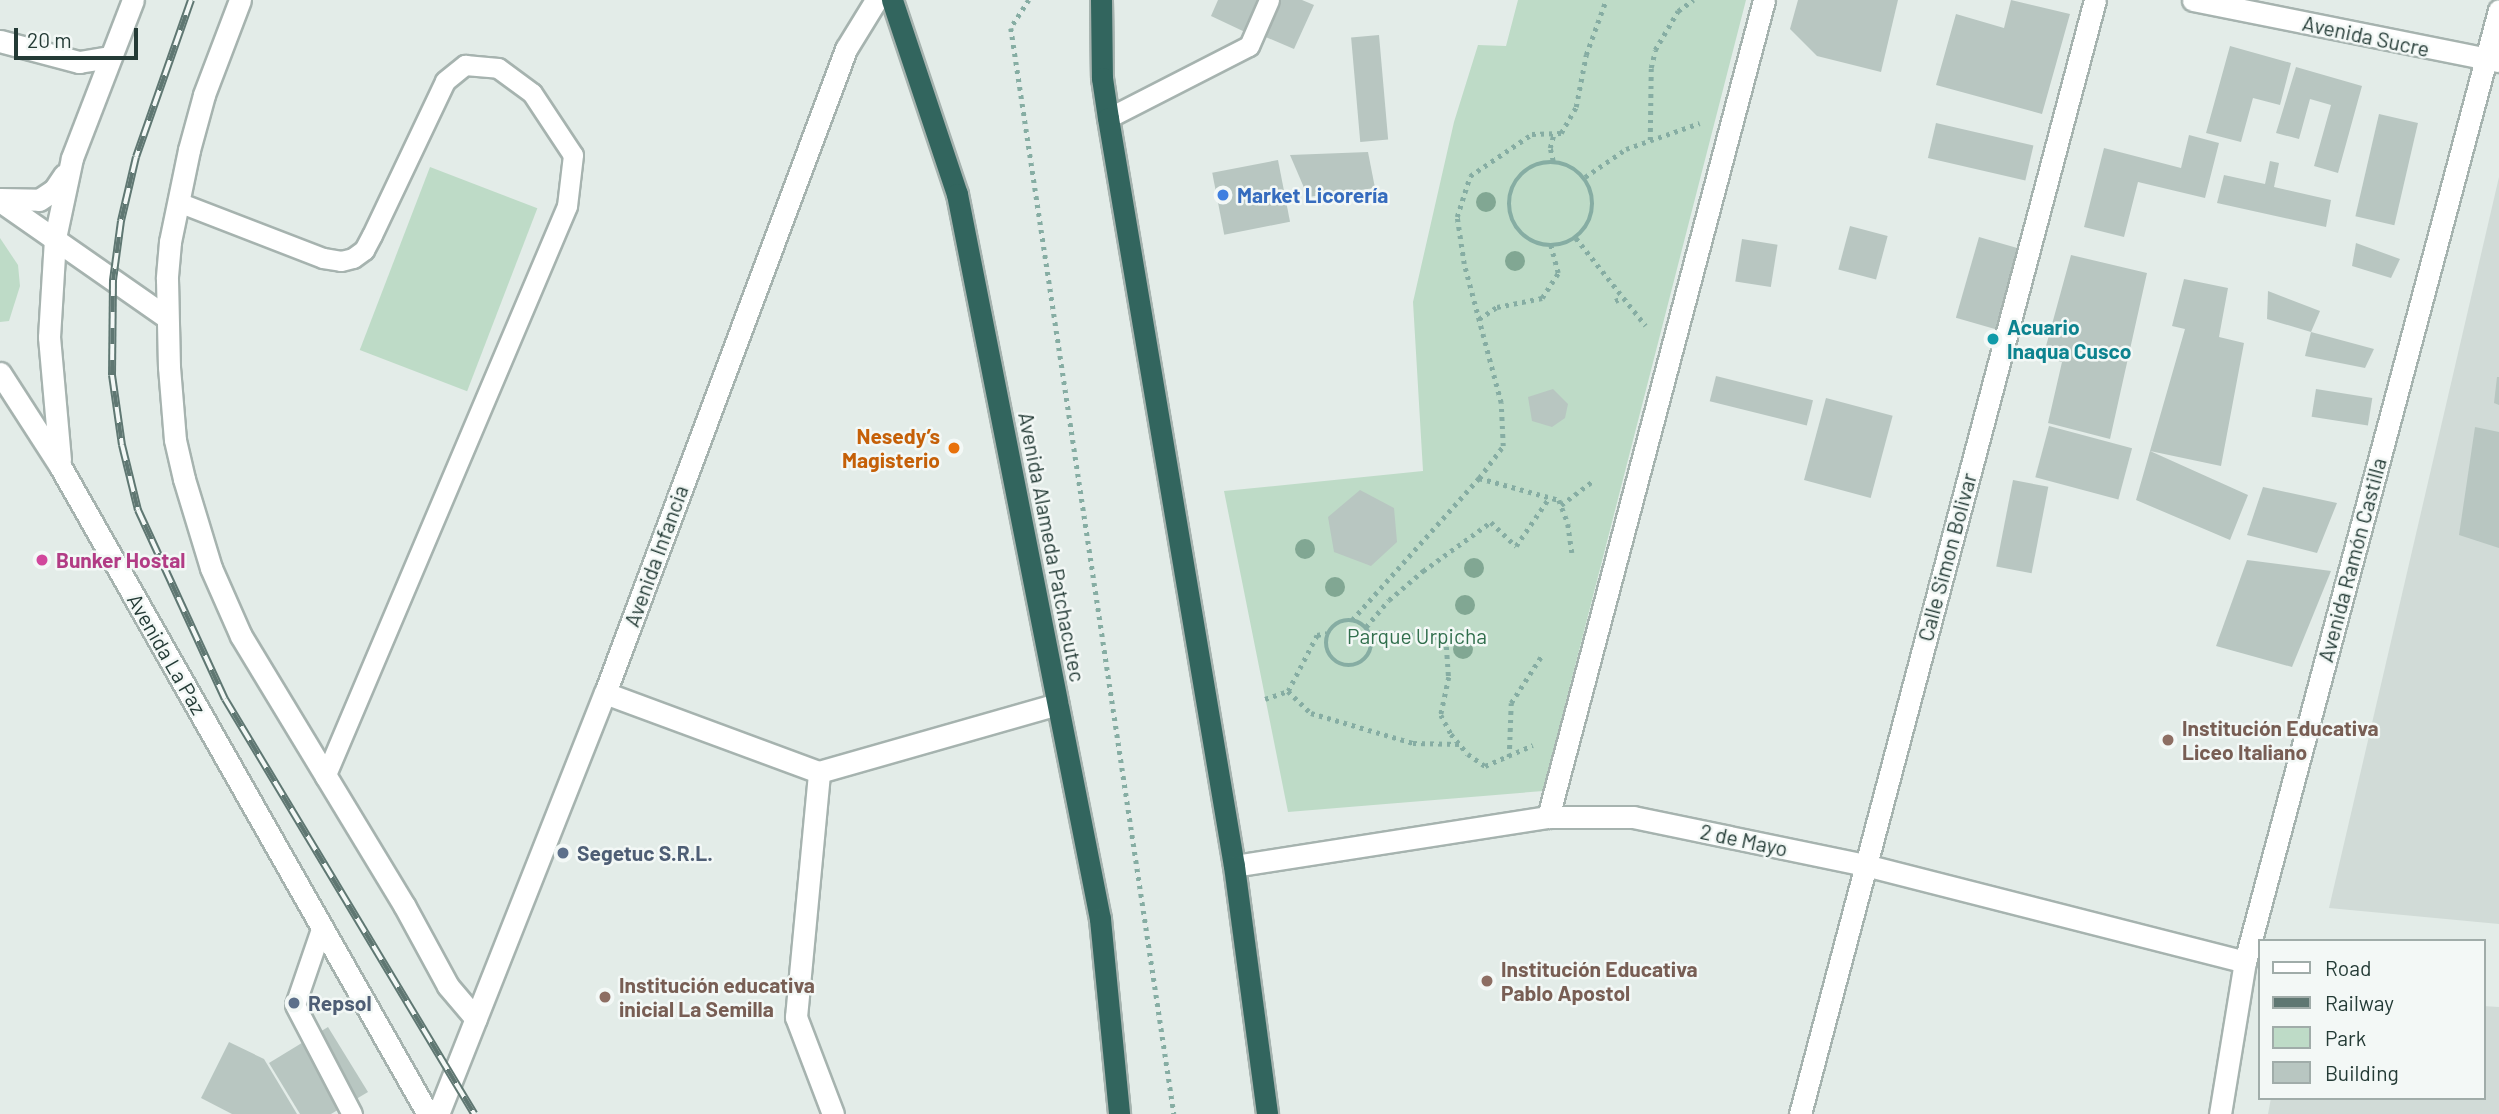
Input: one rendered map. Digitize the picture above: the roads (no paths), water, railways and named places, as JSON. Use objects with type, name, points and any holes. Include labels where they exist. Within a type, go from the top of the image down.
[{"type":"highway","name":"Avenida Alameda Patchacutec","points":[[892,0],[957,194],[1100,919],[1119,1114]]},
{"type":"highway","points":[[1101,0],[1102,78],[1234,866],[1266,1114]]},
{"type":"street","name":"Avenida La Paz","points":[[133,0],[72,158],[55,238],[48,337],[60,466],[428,1114]]},
{"type":"street","points":[[240,0],[204,95],[177,202],[170,242],[166,317],[175,440],[211,568],[241,636],[404,905],[448,986],[476,1019]]},
{"type":"street","name":"Avenida Infancia","points":[[438,1114],[605,693],[846,49],[876,0]]},
{"type":"street","points":[[1548,817],[1764,0]]},
{"type":"street","name":"Calle Simon Bolivar","points":[[1800,1114],[2095,0]]},
{"type":"street","name":"Avenida Sucre","points":[[2193,0],[2492,61]]},
{"type":"street","name":"Avenida Ramón Castilla","points":[[2220,1114],[2245,962],[2492,61],[2499,10]]},
{"type":"street","points":[[0,41],[79,62],[111,57]]},
{"type":"street","points":[[0,200],[39,200],[47,196],[61,181],[72,158]]},
{"type":"street","points":[[0,200],[166,317]]},
{"type":"street","points":[[0,373],[60,466]]},
{"type":"street","points":[[605,693],[819,772],[1058,704]]},
{"type":"street","points":[[819,772],[796,1017],[833,1114]]},
{"type":"street","name":"2 de Mayo","points":[[1234,866],[1548,817],[1633,817],[1864,865],[2245,962]]},
{"type":"lane","points":[[1108,118],[1249,46],[1269,0]]},
{"type":"lane","points":[[177,202],[323,258],[341,261],[353,258],[364,250],[372,235],[446,81],[465,65],[498,68],[532,93],[573,155],[567,206],[325,777]]},
{"type":"lane","points":[[322,926],[295,1005],[352,1114]]},
{"type":"railway","points":[[191,0],[136,157],[121,221],[113,280],[112,375],[122,445],[138,510],[225,699],[474,1114]]},
{"type":"place","name":"Market Licorería","points":[[1223,195]]},
{"type":"place","name":"Acuario Inaqua Cusco","points":[[1993,339]]},
{"type":"place","name":"Nesedy’s Magisterio","points":[[954,448]]},
{"type":"place","name":"Bunker Hostal","points":[[42,560]]},
{"type":"place","name":"Institución Educativa Liceo Italiano","points":[[2168,740]]},
{"type":"place","name":"Segetuc S.R.L.","points":[[563,853]]},
{"type":"place","name":"Institución Educativa Pablo Apostol","points":[[1487,981]]},
{"type":"place","name":"Institución educativa inicial La Semilla","points":[[605,997]]},
{"type":"place","name":"Repsol","points":[[294,1003]]},
{"type":"park label","name":"Parque Urpicha","points":[[1417,636]]}]
